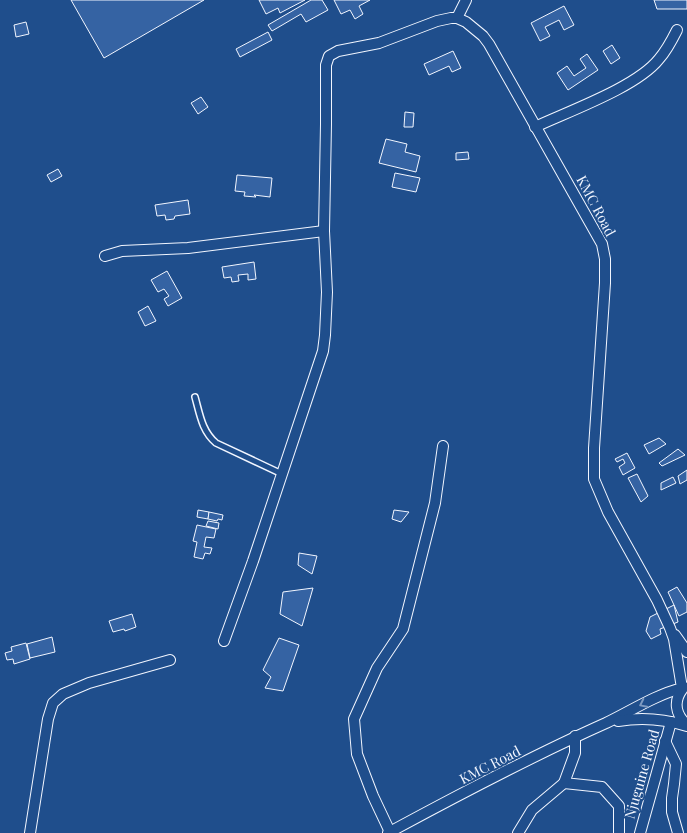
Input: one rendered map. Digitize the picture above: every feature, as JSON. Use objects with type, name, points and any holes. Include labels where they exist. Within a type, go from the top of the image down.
[{"type":"street","points":[[224,641],[254,561],[323,351],[327,292],[324,231],[326,66],[329,56],[338,51],[379,43],[437,21],[457,18],[466,0]]},
{"type":"street","name":"KMC Road","points":[[389,832],[575,736],[670,691],[685,687],[674,639],[658,600],[608,512],[594,479],[594,448],[605,259],[599,239],[489,44],[474,28],[457,18]]},
{"type":"street","points":[[535,127],[614,91],[647,71],[658,61],[677,30]]},
{"type":"street","points":[[105,256],[122,251],[188,248],[324,231]]},
{"type":"street","points":[[389,832],[357,754],[354,719],[377,668],[403,629],[435,503],[443,446]]},
{"type":"street","name":"KMC Road","points":[[670,628],[687,652]]},
{"type":"street","points":[[30,833],[48,719],[53,703],[63,694],[89,684],[170,660]]},
{"type":"street","points":[[685,687],[678,696],[676,704],[677,712],[687,726]]},
{"type":"street","name":"KMC Road","points":[[605,723],[630,719],[671,722],[687,726]]},
{"type":"street","name":"Njuguine Road","points":[[640,833],[671,722]]},
{"type":"street","points":[[518,833],[532,810],[564,783],[575,753],[575,736]]},
{"type":"street","points":[[665,741],[676,764],[672,812],[678,833]]},
{"type":"street","points":[[564,783],[602,788],[619,806],[619,833]]},
{"type":"lane","points":[[195,397],[203,426],[216,443],[282,474]]},
{"type":"building","points":[[71,0],[204,0],[104,58]]},
{"type":"building","points":[[259,0],[305,0],[280,13],[278,8],[266,14]]},
{"type":"building","points":[[311,0],[322,0],[328,10],[306,22],[301,14],[272,31],[268,25]]},
{"type":"building","points":[[334,0],[370,0],[359,6],[363,14],[355,19],[350,10],[341,14]]},
{"type":"building","points":[[654,0],[687,0],[687,9],[657,9]]},
{"type":"building","points":[[564,6],[574,25],[564,30],[559,20],[545,27],[550,36],[540,41],[531,23]]},
{"type":"building","points":[[26,22],[29,34],[16,37],[14,25]]},
{"type":"building","points":[[268,32],[272,40],[240,57],[236,49]]},
{"type":"building","points":[[612,45],[620,58],[611,64],[603,51]]},
{"type":"building","points":[[453,51],[461,68],[452,72],[449,66],[429,75],[424,64]]},
{"type":"building","points":[[587,54],[598,70],[568,90],[557,73],[567,66],[574,76],[586,68],[580,59]]},
{"type":"building","points":[[201,97],[208,107],[198,114],[191,103]]},
{"type":"building","points":[[405,112],[414,113],[413,127],[404,127]]},
{"type":"building","points":[[386,139],[407,144],[405,152],[420,156],[416,172],[379,163]]},
{"type":"building","points":[[468,152],[469,159],[456,160],[456,153]]},
{"type":"building","points":[[58,169],[62,176],[51,182],[47,175]]},
{"type":"building","points":[[395,173],[420,178],[416,192],[392,187]]},
{"type":"building","points":[[237,175],[272,178],[270,197],[244,196],[245,192],[235,191]]},
{"type":"building","points":[[188,200],[190,214],[175,216],[174,219],[166,220],[165,215],[157,216],[155,205]]},
{"type":"building","points":[[254,262],[256,279],[248,280],[248,274],[238,275],[239,281],[232,282],[231,277],[224,278],[222,267]]},
{"type":"building","points":[[167,271],[182,298],[168,306],[164,299],[169,296],[164,289],[158,292],[151,280]]},
{"type":"building","points":[[148,306],[156,321],[145,326],[138,312]]},
{"type":"building","points":[[659,438],[666,444],[649,454],[644,445]]},
{"type":"building","points":[[678,449],[685,455],[662,466],[659,463]]},
{"type":"building","points":[[627,453],[635,468],[623,475],[619,467],[625,463],[623,459],[617,462],[615,459]]},
{"type":"building","points":[[687,470],[687,480],[680,484],[678,476]]},
{"type":"building","points":[[637,474],[648,496],[641,502],[628,478]]},
{"type":"building","points":[[673,477],[676,483],[661,490],[661,483]]},
{"type":"building","points":[[198,510],[209,512],[208,519],[197,517]]},
{"type":"building","points":[[394,510],[409,512],[401,522],[392,519]]},
{"type":"building","points":[[209,512],[223,515],[222,520],[208,519]]},
{"type":"building","points":[[208,521],[219,523],[218,529],[206,526]]},
{"type":"building","points":[[197,525],[216,529],[214,538],[206,537],[204,547],[212,548],[210,554],[205,553],[203,559],[194,557],[197,542],[193,541]]},
{"type":"building","points":[[299,553],[317,556],[312,574],[298,565]]},
{"type":"building","points":[[677,587],[687,603],[687,612],[679,616],[668,592]]},
{"type":"building","points":[[313,588],[302,626],[280,614],[283,592]]},
{"type":"building","points":[[674,605],[678,622],[660,629],[661,634],[651,639],[646,631],[650,617]]},
{"type":"building","points":[[132,614],[136,627],[125,631],[124,629],[113,632],[109,621]]},
{"type":"building","points":[[52,637],[55,652],[30,658],[27,644]]},
{"type":"building","points":[[279,638],[299,645],[283,691],[265,688],[271,677],[263,670]]},
{"type":"building","points":[[26,643],[30,659],[14,664],[13,659],[7,660],[5,653],[12,651],[11,647]]}]
